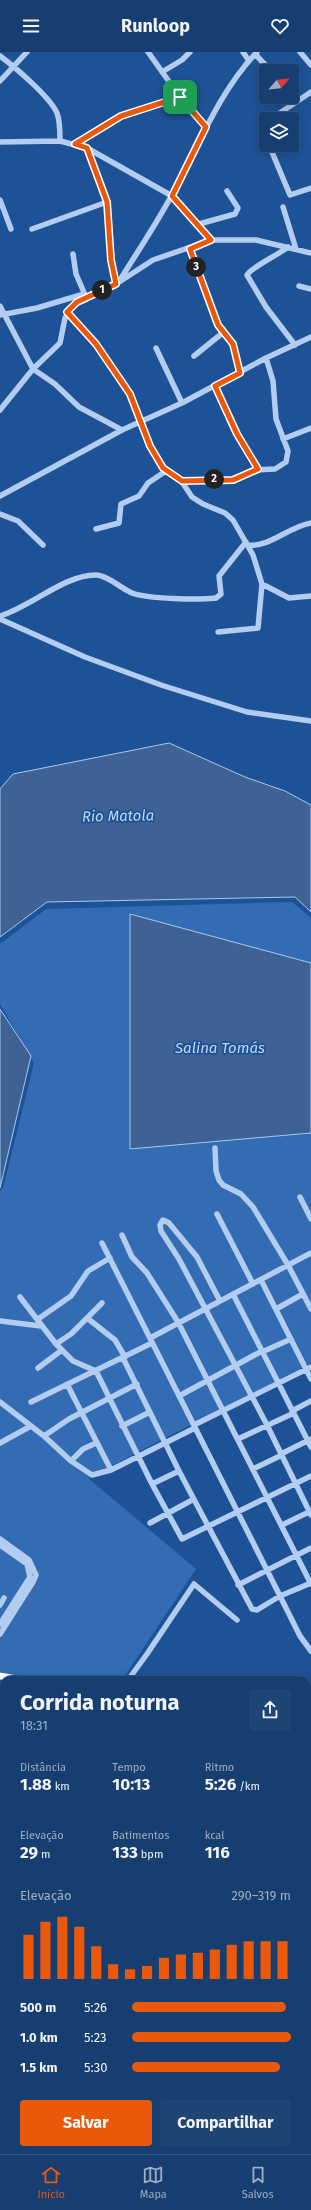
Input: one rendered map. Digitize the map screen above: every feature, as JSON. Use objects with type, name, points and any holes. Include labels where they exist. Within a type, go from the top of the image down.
[{"type":"street","points":[[0,81],[27,52]]},
{"type":"street","points":[[148,52],[180,97],[206,127]]},
{"type":"street","points":[[162,72],[182,60],[190,52]]},
{"type":"street","points":[[243,52],[249,61]]},
{"type":"street","points":[[300,52],[311,65]]},
{"type":"street","points":[[117,283],[172,196],[206,127],[230,86],[256,53],[265,64]]},
{"type":"street","points":[[0,56],[14,66],[56,111],[59,118],[60,141]]},
{"type":"street","points":[[299,100],[311,92]]},
{"type":"street","points":[[75,144],[121,116],[180,97]]},
{"type":"street","points":[[281,112],[293,104]]},
{"type":"street","points":[[0,142],[60,141],[87,148],[172,196],[199,224],[211,240]]},
{"type":"street","points":[[87,148],[107,202],[111,260],[117,283]]},
{"type":"street","points":[[272,152],[290,195],[311,188]]},
{"type":"street","points":[[199,224],[235,214],[238,208],[227,191]]},
{"type":"street","points":[[0,200],[11,229]]},
{"type":"street","points":[[32,229],[107,202]]},
{"type":"street","points":[[283,207],[296,249]]},
{"type":"street","points":[[2,315],[85,296],[117,283],[153,260],[190,249],[211,240],[256,240],[311,253]]},
{"type":"street","points":[[288,247],[273,258],[250,271],[247,275],[266,307],[295,345]]},
{"type":"street","points":[[190,249],[209,302],[222,330],[233,344],[240,373]]},
{"type":"street","points":[[73,254],[76,274],[85,296]]},
{"type":"street","points":[[299,286],[311,289]]},
{"type":"street","points":[[0,410],[33,369],[60,343],[67,312],[85,296]]},
{"type":"street","points":[[0,306],[2,315],[33,369],[55,384],[79,407],[122,430]]},
{"type":"street","points":[[67,312],[96,344],[126,387],[136,404],[140,422],[155,455],[166,471],[182,481],[192,497],[203,504],[230,516],[246,543],[262,584],[258,628],[218,632]]},
{"type":"street","points":[[194,356],[220,335],[222,330]]},
{"type":"street","points":[[0,496],[122,430],[182,403],[266,358],[311,337]]},
{"type":"street","points":[[156,348],[182,403]]},
{"type":"street","points":[[182,481],[233,480],[258,469],[275,469],[286,462],[288,451],[276,419],[273,380],[266,358]]},
{"type":"street","points":[[215,386],[237,434],[258,469]]},
{"type":"street","points":[[283,439],[311,428]]},
{"type":"street","points":[[96,529],[120,523],[121,504],[139,496],[148,483],[166,471]]},
{"type":"street","points":[[0,514],[18,521],[43,545]]},
{"type":"street","points":[[246,543],[260,546],[294,527],[311,523]]},
{"type":"street","points":[[0,617],[21,608],[77,578],[94,575],[107,578],[138,596],[216,598],[221,594],[219,576],[246,543]]},
{"type":"street","points":[[262,584],[288,598],[311,596]]},
{"type":"street","points":[[0,617],[85,657],[161,685],[248,712],[311,722]]},
{"type":"street","points":[[215,1148],[216,1170],[219,1180],[223,1185],[241,1194],[247,1200],[288,1265],[311,1309]]},
{"type":"street","points":[[300,1197],[311,1219]]},
{"type":"street","points":[[217,1214],[253,1284]]},
{"type":"street","points":[[220,1301],[197,1257],[171,1225],[163,1220],[160,1226],[161,1231],[236,1365],[310,1512],[282,1525]]},
{"type":"street","points":[[87,1318],[115,1340],[179,1470],[250,1606],[255,1610],[280,1596],[311,1583],[178,1322],[147,1273],[132,1257],[122,1234]]},
{"type":"street","points":[[102,1244],[300,1636],[311,1651]]},
{"type":"street","points":[[31,1402],[124,1357],[151,1341],[178,1322],[311,1253]]},
{"type":"street","points":[[38,1319],[71,1296],[88,1271],[110,1258]]},
{"type":"street","points":[[260,1280],[291,1339],[309,1368],[311,1379]]},
{"type":"street","points":[[233,1294],[293,1412],[309,1439],[311,1447]]},
{"type":"street","points":[[276,1309],[303,1294]]},
{"type":"street","points":[[20,1297],[56,1344],[76,1364],[96,1371],[108,1398],[167,1514],[182,1539],[311,1476]]},
{"type":"street","points":[[56,1344],[68,1337],[102,1303]]},
{"type":"street","points":[[0,1321],[41,1326]]},
{"type":"street","points":[[179,1396],[236,1365],[291,1339]]},
{"type":"street","points":[[38,1368],[62,1350]]},
{"type":"street","points":[[0,1402],[44,1436],[70,1461],[92,1475],[111,1470],[166,1442],[223,1410],[309,1368]]},
{"type":"street","points":[[67,1384],[111,1470]]},
{"type":"street","points":[[44,1436],[53,1428],[81,1412],[137,1384]]},
{"type":"street","points":[[238,1439],[293,1412],[311,1401]]},
{"type":"street","points":[[122,1426],[150,1412]]},
{"type":"street","points":[[0,1444],[31,1426]]},
{"type":"street","points":[[253,1469],[309,1439]]},
{"type":"street","points":[[70,1461],[84,1449],[96,1443]]},
{"type":"street","points":[[152,1484],[179,1470]]},
{"type":"street","points":[[150,1523],[194,1499]]},
{"type":"street","points":[[0,1539],[29,1560],[36,1575],[0,1634]]},
{"type":"street","points":[[0,1545],[27,1564],[30,1577],[0,1624]]},
{"type":"street","points":[[238,1585],[311,1548]]},
{"type":"street","points":[[131,1676],[194,1584],[237,1620]]},
{"type":"street","points":[[0,1605],[4,1598]]},
{"type":"shaded area","points":[[292,902],[311,918],[311,1363],[88,1478],[196,1569],[125,1676],[24,1676],[0,1672],[0,1191],[3,1188],[34,1063],[0,1004],[0,944],[46,909]]},
{"type":"water","name":"Rio Matola","points":[[169,743],[245,777],[285,791],[311,805],[311,912],[295,897],[47,902],[0,937],[0,789],[13,774]]},
{"type":"water","name":"Salina Tomás","points":[[130,914],[311,963],[311,1133],[130,1149]]},
{"type":"water","points":[[0,1009],[31,1056],[0,1188]]},
{"type":"route","points":[[180,97],[206,127],[172,196],[199,224],[211,240],[190,249],[203,288],[218,325],[233,344],[240,373],[215,386],[242,444],[258,469],[233,480],[210,479],[182,481],[163,468],[150,446],[140,422],[134,399],[96,344],[67,312],[77,302],[116,284],[111,260],[107,202],[105,195],[87,148],[75,144],[110,121],[121,116],[180,97]]}]
